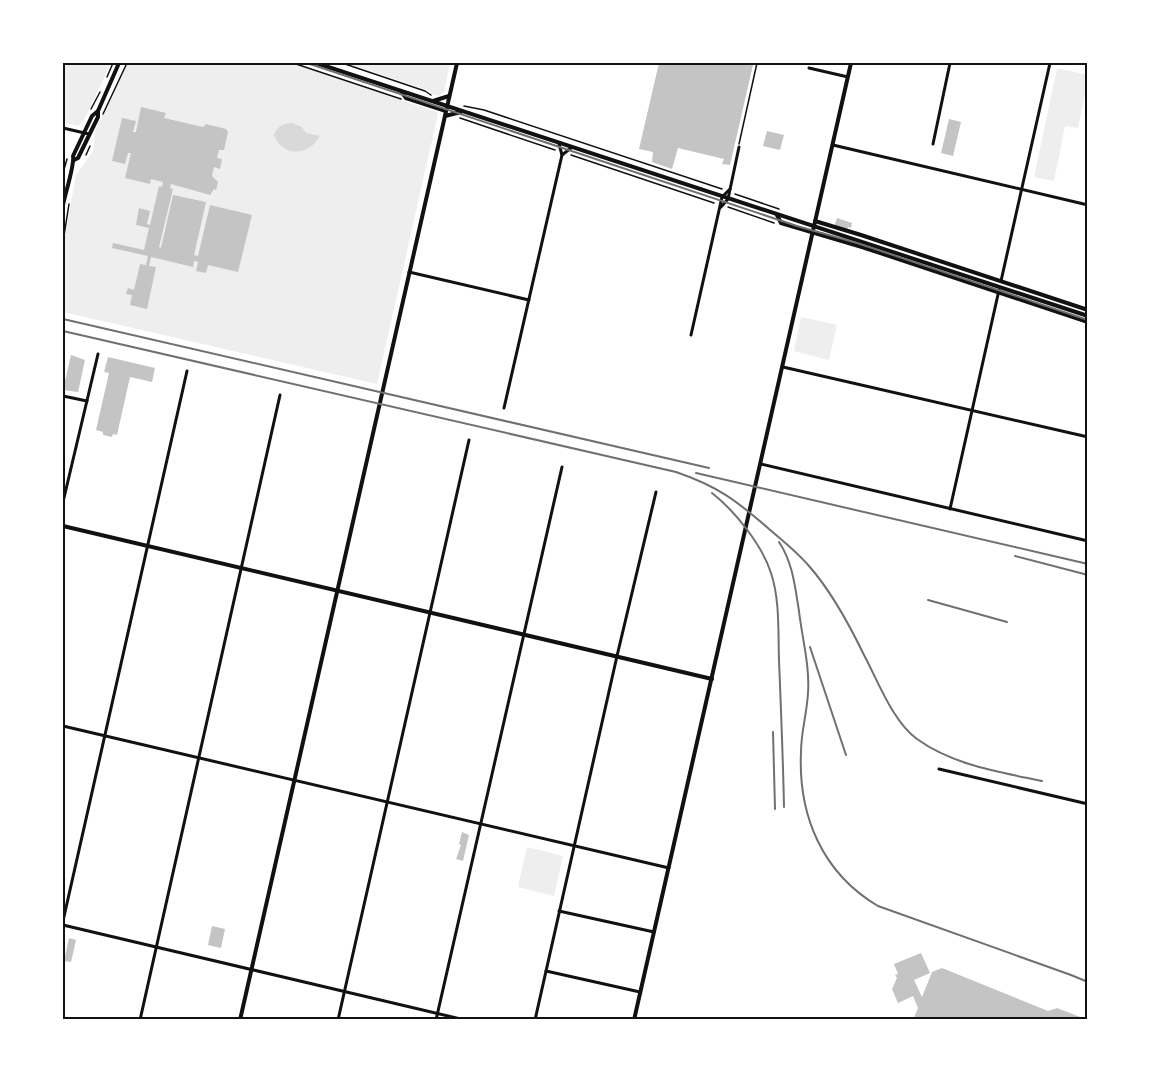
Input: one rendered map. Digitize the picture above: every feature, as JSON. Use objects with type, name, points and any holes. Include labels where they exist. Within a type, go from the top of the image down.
[{"type":"main road","points":[[74,160],[78,158],[98,117],[98,111],[119,63]]},
{"type":"main road","points":[[316,63],[432,101],[446,111],[462,112]]},
{"type":"main road","points":[[240,1020],[457,63]]},
{"type":"main road","points":[[634,1020],[851,63]]},
{"type":"main road","points":[[401,91],[406,98],[446,111],[462,112],[722,197],[813,230],[1088,322]]},
{"type":"main road","points":[[432,101],[449,96]]},
{"type":"main road","points":[[63,205],[73,156],[92,116],[98,111]]},
{"type":"main road","points":[[777,216],[781,223],[843,235],[1088,316]]},
{"type":"main road","points":[[815,221],[1088,310]]},
{"type":"main road","points":[[63,526],[712,679]]},
{"type":"street","points":[[933,144],[950,63]]},
{"type":"street","points":[[950,509],[1050,63]]},
{"type":"street","points":[[809,68],[848,77]]},
{"type":"street","points":[[63,128],[89,134]]},
{"type":"street","points":[[504,408],[562,154],[559,144]]},
{"type":"street","points":[[720,206],[728,199],[739,145]]},
{"type":"street","points":[[832,145],[1088,205]]},
{"type":"street","points":[[562,154],[571,148]]},
{"type":"street","points":[[691,335],[722,197],[729,191]]},
{"type":"street","points":[[409,272],[529,300]]},
{"type":"street","points":[[63,502],[98,354]]},
{"type":"street","points":[[782,367],[1088,437]]},
{"type":"street","points":[[187,371],[63,923],[465,1020]]},
{"type":"street","points":[[140,1020],[280,394]]},
{"type":"street","points":[[63,396],[87,401]]},
{"type":"street","points":[[338,1020],[469,440]]},
{"type":"street","points":[[761,464],[1088,541]]},
{"type":"street","points":[[436,1020],[562,467]]},
{"type":"street","points":[[535,1020],[656,492]]},
{"type":"street","points":[[63,726],[669,868]]},
{"type":"street","points":[[939,769],[1088,804]]},
{"type":"street","points":[[559,911],[654,932]]},
{"type":"street","points":[[546,971],[640,992]]},
{"type":"lane","points":[[739,145],[757,63]]},
{"type":"path","points":[[105,80],[113,63]]},
{"type":"path","points":[[101,118],[127,63]]},
{"type":"path","points":[[293,63],[402,99],[406,98]]},
{"type":"path","points":[[342,63],[439,97]]},
{"type":"path","points":[[88,115],[101,90]]},
{"type":"path","points":[[458,104],[484,110],[729,191],[778,208],[780,211]]},
{"type":"path","points":[[455,116],[720,206],[781,223]]},
{"type":"path","points":[[63,242],[70,200]]},
{"type":"shaded area","points":[[66,63],[111,63],[83,122],[78,126],[63,122],[63,77]]},
{"type":"shaded area","points":[[127,63],[291,63],[437,112],[377,384],[63,312],[63,246],[76,175],[93,151],[95,131]]},
{"type":"shaded area","points":[[346,63],[450,63],[444,92],[439,96],[428,90]]},
{"type":"shaded area","points":[[1057,68],[1088,75],[1088,80],[1078,128],[1065,126],[1054,181],[1034,177]]},
{"type":"shaded area","points":[[292,123],[302,127],[306,133],[320,136],[315,143],[303,151],[296,152],[283,148],[274,135],[281,126]]},
{"type":"shaded area","points":[[801,317],[837,325],[829,360],[794,351]]},
{"type":"shaded area","points":[[527,847],[563,856],[554,896],[518,887]]},
{"type":"building","points":[[659,63],[753,65],[730,165],[722,164],[724,159],[678,148],[672,169],[652,162],[653,152],[639,149]]},
{"type":"building","points":[[141,107],[166,113],[164,118],[203,127],[206,124],[226,129],[228,132],[224,150],[219,150],[217,158],[222,159],[220,169],[214,167],[212,176],[218,182],[216,190],[214,189],[210,195],[171,184],[170,188],[173,189],[159,247],[161,248],[173,195],[206,202],[194,255],[198,256],[210,205],[252,215],[238,272],[208,265],[206,273],[196,271],[198,262],[194,261],[193,267],[151,257],[149,266],[156,267],[147,309],[130,305],[132,295],[126,294],[128,288],[134,290],[140,264],[146,265],[148,256],[112,248],[113,243],[144,250],[149,228],[136,225],[139,208],[150,211],[147,224],[150,225],[159,186],[162,187],[163,182],[151,179],[150,184],[125,178],[131,153],[128,153],[125,164],[112,161],[122,118],[136,121],[133,132],[136,132]]},
{"type":"building","points":[[949,119],[961,122],[953,156],[941,153]]},
{"type":"building","points":[[767,131],[784,135],[780,150],[763,146]]},
{"type":"building","points":[[837,218],[852,223],[851,228],[848,227],[847,231],[834,227]]},
{"type":"building","points":[[71,355],[85,360],[78,392],[63,390]]},
{"type":"building","points":[[108,357],[155,368],[152,382],[130,377],[117,435],[113,434],[112,437],[96,430],[109,373],[104,372]]},
{"type":"building","points":[[462,832],[469,835],[463,861],[456,859],[461,845],[459,844]]},
{"type":"building","points":[[212,926],[225,929],[221,948],[208,945]]},
{"type":"building","points":[[69,938],[76,940],[71,962],[64,961]]},
{"type":"building","points":[[921,953],[930,973],[914,980],[922,997],[932,972],[942,968],[1048,1011],[1057,1008],[1088,1020],[913,1020],[918,1008],[913,996],[898,1003],[892,989],[897,978],[895,975],[898,974],[894,964]]},
{"type":"railway","points":[[307,63],[1088,320]]},
{"type":"railway","points":[[63,319],[709,468]]},
{"type":"railway","points":[[63,331],[676,472],[703,483],[726,495],[746,510],[795,551],[817,576],[833,597],[893,712],[908,732],[931,748],[961,761],[993,771],[1042,781]]},
{"type":"railway","points":[[696,473],[1088,564]]},
{"type":"railway","points":[[712,493],[738,519],[754,540],[767,562],[774,583],[778,616],[784,807]]},
{"type":"railway","points":[[779,542],[793,575],[808,673],[801,752],[804,798],[809,820],[828,859],[842,877],[878,906],[1088,982]]},
{"type":"railway","points":[[1015,556],[1088,575]]},
{"type":"railway","points":[[928,600],[1007,622]]},
{"type":"railway","points":[[810,647],[846,755]]},
{"type":"railway","points":[[773,732],[775,809]]}]
